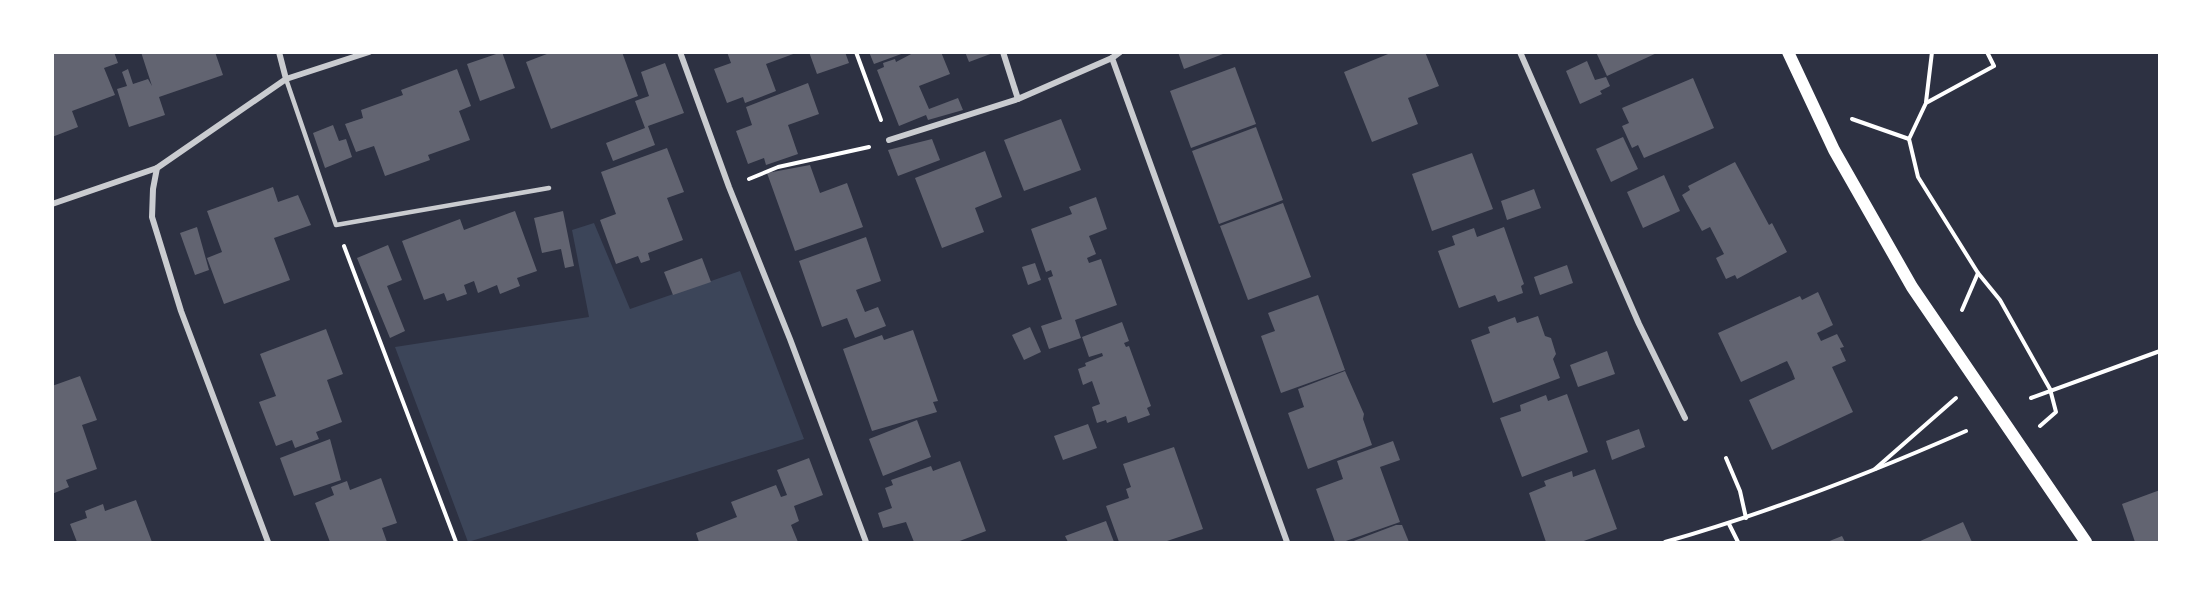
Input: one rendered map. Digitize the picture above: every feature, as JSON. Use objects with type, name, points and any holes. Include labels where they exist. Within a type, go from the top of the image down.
[{"type":"main road","points":[[1788,52],[1834,150],[1912,287],[2086,543]]},
{"type":"street","points":[[279,52],[286,79]]},
{"type":"street","points":[[52,204],[157,168],[286,79],[369,52]]},
{"type":"street","points":[[680,52],[729,187],[790,339],[866,543]]},
{"type":"street","points":[[1003,52],[1018,99]]},
{"type":"street","points":[[890,140],[1018,99],[1112,58],[1120,52]]},
{"type":"street","points":[[1520,52],[1639,324],[1685,418]]},
{"type":"street","points":[[1112,58],[1287,543]]},
{"type":"street","points":[[157,168],[153,189],[152,217],[181,311],[268,543]]},
{"type":"lane","points":[[286,79],[336,225],[549,188]]},
{"type":"path","points":[[729,187],[778,167],[850,153],[890,140],[856,52]]},
{"type":"path","points":[[1932,52],[1926,103],[1908,139],[1918,177],[1978,273],[2000,300],[2050,389],[2056,412],[2040,426]]},
{"type":"path","points":[[1926,103],[1994,66],[1988,52]]},
{"type":"path","points":[[1852,118],[1908,139]]},
{"type":"path","points":[[336,225],[456,543]]},
{"type":"path","points":[[1962,310],[1978,273]]},
{"type":"path","points":[[2031,398],[2050,389],[2160,351]]},
{"type":"path","points":[[1870,473],[1956,398]]},
{"type":"path","points":[[1665,543],[1729,524],[1870,473],[1966,431]]},
{"type":"path","points":[[1726,458],[1740,491],[1746,518]]},
{"type":"path","points":[[1729,524],[1738,543]]},
{"type":"shaded area","points":[[594,223],[630,309],[740,271],[804,439],[468,542],[395,347],[589,317],[572,230]]},
{"type":"building","points":[[52,52],[114,52],[118,63],[104,68],[115,95],[72,111],[78,127],[52,137]]},
{"type":"building","points":[[141,52],[215,52],[223,75],[159,97],[165,115],[129,127],[117,89],[127,86],[122,72],[128,69],[133,84],[148,79],[152,86]]},
{"type":"building","points":[[502,52],[515,88],[480,101],[467,64]]},
{"type":"building","points":[[552,52],[622,52],[638,96],[551,129],[526,62]]},
{"type":"building","points":[[727,52],[796,53],[766,64],[776,91],[745,103],[743,97],[727,103],[714,69],[731,63]]},
{"type":"building","points":[[809,52],[845,52],[849,63],[817,74]]},
{"type":"building","points":[[869,52],[904,52],[904,53],[874,64]]},
{"type":"building","points":[[915,52],[941,52],[950,74],[919,86],[929,109],[958,98],[963,110],[928,120],[926,115],[899,126],[877,70],[884,67],[883,63],[895,59],[896,62]]},
{"type":"building","points":[[965,52],[993,52],[993,53],[969,62]]},
{"type":"building","points":[[1178,52],[1223,52],[1223,54],[1184,69]]},
{"type":"building","points":[[1393,52],[1425,52],[1439,86],[1408,98],[1418,124],[1372,142],[1344,72]]},
{"type":"building","points":[[1596,52],[1659,52],[1607,76]]},
{"type":"building","points":[[1587,61],[1595,80],[1606,77],[1610,86],[1600,91],[1602,94],[1580,104],[1566,71]]},
{"type":"building","points":[[665,63],[684,113],[648,126],[655,145],[613,161],[606,143],[645,128],[635,101],[649,96],[641,72]]},
{"type":"building","points":[[1235,67],[1256,124],[1191,148],[1170,91]]},
{"type":"building","points":[[457,69],[471,106],[459,111],[470,140],[428,155],[430,160],[385,176],[374,146],[356,152],[345,124],[363,118],[361,110],[403,95],[401,90]]},
{"type":"building","points":[[1693,78],[1714,128],[1644,158],[1638,145],[1632,148],[1622,126],[1629,123],[1622,108]]},
{"type":"building","points":[[808,83],[819,114],[788,125],[798,154],[766,165],[764,158],[748,164],[736,131],[752,125],[746,107]]},
{"type":"building","points":[[1061,119],[1081,170],[1024,191],[1004,140]]},
{"type":"building","points":[[333,125],[339,141],[346,139],[352,157],[325,168],[313,133]]},
{"type":"building","points":[[1256,127],[1283,200],[1219,224],[1192,151]]},
{"type":"building","points":[[1623,137],[1638,169],[1611,182],[1596,149]]},
{"type":"building","points":[[932,139],[940,160],[898,176],[888,150]]},
{"type":"building","points":[[667,148],[684,192],[667,198],[683,240],[648,253],[650,260],[641,263],[638,256],[616,264],[600,220],[616,214],[601,172]]},
{"type":"building","points":[[985,151],[1002,197],[975,208],[984,232],[942,248],[915,178]]},
{"type":"building","points":[[1472,153],[1493,209],[1432,231],[1412,174]]},
{"type":"building","points":[[1735,162],[1769,225],[1772,223],[1787,252],[1737,279],[1735,275],[1726,279],[1716,258],[1724,254],[1710,227],[1702,231],[1682,195],[1690,190],[1688,186]]},
{"type":"building","points":[[810,165],[820,193],[847,183],[863,227],[795,251],[767,173]]},
{"type":"building","points":[[1664,175],[1680,211],[1643,228],[1627,192]]},
{"type":"building","points":[[273,187],[278,202],[298,195],[311,225],[274,238],[290,280],[224,304],[207,258],[222,252],[207,211]]},
{"type":"building","points":[[1534,189],[1541,208],[1507,220],[1501,201]]},
{"type":"building","points":[[1096,197],[1107,229],[1089,236],[1096,254],[1087,258],[1089,263],[1101,259],[1117,305],[1075,320],[1081,338],[1049,349],[1041,326],[1062,319],[1048,278],[1053,276],[1051,270],[1046,272],[1031,229],[1072,214],[1069,207]]},
{"type":"building","points":[[1283,203],[1311,277],[1248,300],[1220,226]]},
{"type":"building","points":[[515,211],[537,271],[517,278],[520,286],[500,294],[497,285],[478,293],[474,281],[464,285],[467,294],[447,301],[444,293],[424,300],[402,241],[460,219],[464,230]]},
{"type":"building","points":[[563,211],[574,266],[565,268],[561,249],[542,253],[534,218]]},
{"type":"building","points":[[197,227],[209,270],[195,275],[180,233]]},
{"type":"building","points":[[1504,227],[1524,284],[1521,286],[1523,293],[1498,302],[1495,295],[1459,308],[1438,251],[1455,245],[1452,236],[1474,228],[1477,237]]},
{"type":"building","points":[[866,237],[881,281],[856,290],[865,312],[878,307],[886,326],[855,338],[847,318],[822,327],[799,261]]},
{"type":"building","points":[[388,245],[402,280],[387,286],[405,331],[390,338],[357,258]]},
{"type":"building","points":[[702,258],[711,282],[673,295],[664,272]]},
{"type":"building","points":[[1035,263],[1041,280],[1028,285],[1022,267]]},
{"type":"building","points":[[1567,265],[1573,283],[1540,295],[1534,277]]},
{"type":"building","points":[[1818,292],[1833,325],[1817,333],[1821,341],[1837,334],[1844,347],[1840,348],[1846,361],[1832,367],[1853,412],[1772,450],[1749,400],[1795,379],[1792,371],[1787,361],[1741,382],[1718,333],[1800,296],[1802,300]]},
{"type":"building","points":[[1318,295],[1345,370],[1281,393],[1261,336],[1275,331],[1268,313]]},
{"type":"building","points":[[1538,316],[1545,336],[1551,338],[1556,354],[1553,359],[1560,378],[1493,403],[1471,340],[1490,333],[1488,327],[1515,317],[1517,323]]},
{"type":"building","points":[[1122,322],[1129,341],[1124,343],[1126,347],[1129,346],[1151,406],[1147,408],[1150,415],[1128,423],[1126,416],[1107,423],[1106,420],[1097,423],[1092,407],[1100,404],[1092,381],[1083,385],[1078,369],[1086,366],[1085,363],[1103,356],[1102,353],[1089,357],[1082,337]]},
{"type":"building","points":[[1030,327],[1041,352],[1024,360],[1012,335]]},
{"type":"building","points":[[326,329],[343,374],[327,380],[342,422],[316,432],[319,439],[295,448],[292,440],[276,446],[259,402],[276,396],[260,354]]},
{"type":"building","points":[[913,330],[938,401],[933,402],[937,412],[872,431],[843,349],[882,335],[884,340]]},
{"type":"building","points":[[1607,351],[1615,374],[1578,387],[1570,365]]},
{"type":"building","points":[[1345,371],[1364,414],[1363,419],[1372,445],[1308,469],[1288,413],[1304,407],[1298,389]]},
{"type":"building","points":[[80,376],[97,420],[82,425],[97,469],[66,480],[69,487],[52,494],[52,386]]},
{"type":"building","points":[[1567,394],[1588,452],[1522,477],[1500,418],[1521,411],[1520,405],[1546,395],[1548,401]]},
{"type":"building","points":[[917,420],[931,457],[883,476],[869,439]]},
{"type":"building","points":[[1088,424],[1097,448],[1063,460],[1054,436]]},
{"type":"building","points":[[1639,429],[1645,447],[1612,460],[1606,441]]},
{"type":"building","points":[[330,439],[341,480],[294,496],[280,458]]},
{"type":"building","points":[[1393,441],[1400,460],[1380,467],[1400,522],[1343,542],[1335,542],[1316,489],[1343,479],[1337,461]]},
{"type":"building","points":[[1174,447],[1203,529],[1164,542],[1119,542],[1106,506],[1129,498],[1126,489],[1131,487],[1123,464]]},
{"type":"building","points":[[809,458],[823,495],[794,506],[799,521],[791,525],[798,542],[699,542],[696,533],[737,517],[731,502],[776,485],[781,497],[787,495],[777,470]]},
{"type":"building","points":[[960,461],[986,531],[957,542],[914,542],[906,522],[883,528],[878,513],[892,508],[885,488],[893,485],[891,480],[931,466],[933,471]]},
{"type":"building","points":[[1595,469],[1617,529],[1581,542],[1546,542],[1529,493],[1546,486],[1544,481],[1572,471],[1573,477]]},
{"type":"building","points":[[381,478],[397,523],[382,528],[387,542],[330,542],[315,503],[334,495],[331,487],[347,481],[350,490]]},
{"type":"building","points":[[2160,490],[2160,542],[2135,542],[2122,504]]},
{"type":"building","points":[[136,500],[152,542],[77,542],[70,524],[87,518],[85,511],[103,504],[105,511]]},
{"type":"building","points":[[1106,521],[1114,542],[1068,542],[1065,536]]},
{"type":"building","points":[[1963,522],[1972,542],[1918,542]]},
{"type":"building","points":[[1396,525],[1402,525],[1409,542],[1351,542]]},
{"type":"building","points":[[1842,536],[1845,542],[1827,542]]}]
